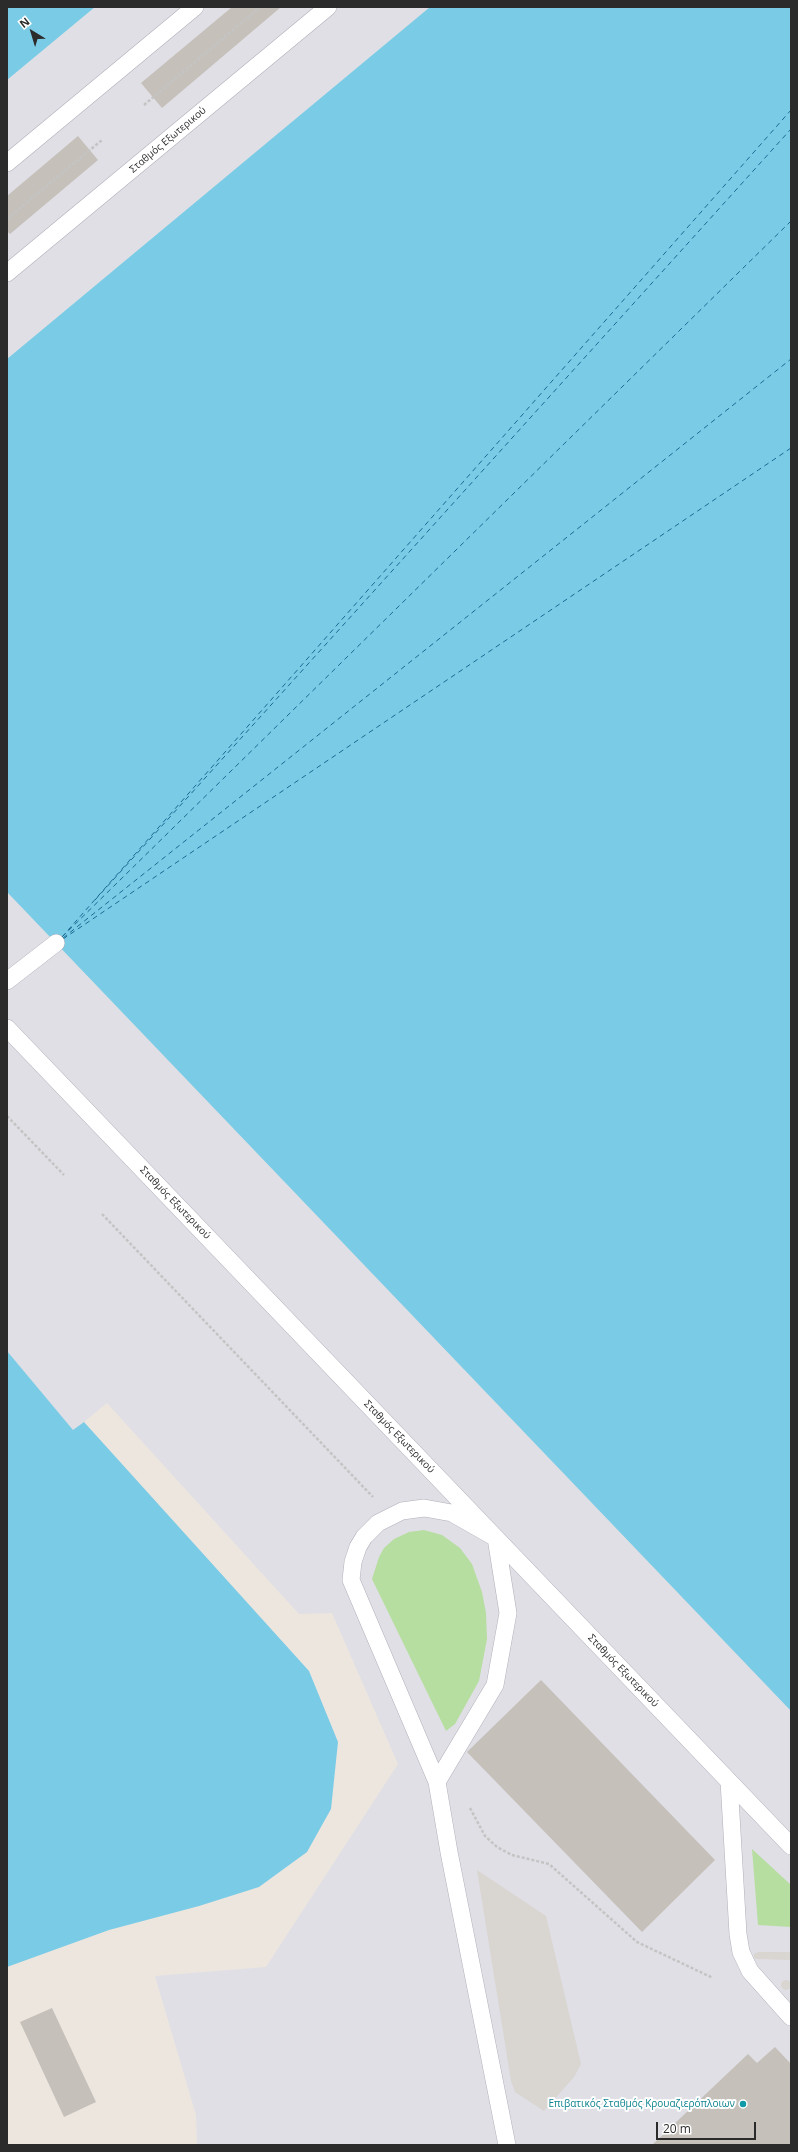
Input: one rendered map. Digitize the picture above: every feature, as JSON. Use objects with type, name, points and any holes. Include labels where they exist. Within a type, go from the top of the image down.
[{"type":"lane","points":[[7,162],[195,7]]},
{"type":"lane","name":"Σταθμός Εξωτερικού","points":[[7,273],[328,7]]},
{"type":"lane","points":[[7,981],[56,943]]},
{"type":"lane","name":"Σταθμός Εξωτερικού","points":[[7,1028],[791,1846]]},
{"type":"lane","points":[[437,1782],[495,1686],[508,1613],[496,1538],[452,1513],[424,1508],[402,1511],[378,1523],[364,1537],[358,1547],[353,1562],[351,1580],[437,1782],[448,1852],[507,2145]]},
{"type":"lane","points":[[729,1781],[738,1934],[741,1952],[750,1971],[791,2017]]},
{"type":"path","points":[[144,106],[260,7]]},
{"type":"path","points":[[7,219],[102,140]]},
{"type":"path","points":[[7,1116],[64,1175]]},
{"type":"path","points":[[102,1214],[391,1516]]},
{"type":"path","points":[[467,1802],[485,1836],[497,1847],[512,1855],[549,1864],[637,1942],[713,1978]]},
{"type":"shaded area","points":[[95,7],[430,7],[7,359],[7,80]]},
{"type":"shaded area","points":[[7,892],[791,1711],[791,2145],[197,2145],[196,2115],[155,1976],[266,1967],[398,1764],[332,1613],[299,1614],[107,1403],[73,1431],[7,1351]]},
{"type":"shaded area","points":[[477,1870],[546,1916],[581,2064],[574,2077],[544,2111],[515,2092],[511,2081]]},
{"type":"shaded area","points":[[758,1952],[791,1952],[791,1960],[754,1958],[754,1954]]},
{"type":"shaded area","points":[[786,1980],[791,1985],[786,1990],[781,1985]]},
{"type":"green space","points":[[424,1530],[442,1535],[460,1548],[472,1564],[482,1592],[486,1613],[487,1639],[479,1681],[455,1724],[446,1731],[372,1579],[379,1557],[384,1548],[394,1539],[409,1532]]},
{"type":"green space","points":[[752,1849],[791,1885],[791,1927],[758,1925]]},
{"type":"water","points":[[7,7],[95,7],[7,80]]},
{"type":"water","points":[[430,7],[791,7],[791,1711],[7,892],[7,359]]},
{"type":"water","points":[[7,1351],[73,1430],[84,1422],[309,1671],[338,1742],[331,1809],[307,1852],[259,1887],[199,1906],[109,1930],[7,1967]]},
{"type":"building","points":[[232,7],[281,7],[162,108],[141,83]]},
{"type":"building","points":[[78,136],[98,160],[10,234],[7,231],[7,196]]},
{"type":"building","points":[[541,1680],[715,1860],[642,1932],[467,1752]]},
{"type":"building","points":[[52,2008],[96,2102],[64,2117],[20,2022]]},
{"type":"building","name":"Επιβατικός Σταθμός Κρουαζιερόπλοιων","points":[[775,2047],[791,2064],[791,2145],[652,2145],[748,2054],[757,2063]]},
{"type":"ferry route","points":[[62,937],[791,110]]},
{"type":"ferry route","points":[[95,900],[791,129]]},
{"type":"ferry route","points":[[62,937],[791,221]]},
{"type":"ferry route","points":[[63,938],[791,359]]},
{"type":"ferry route","points":[[63,939],[791,448]]},
{"type":"place","name":"Επιβατικός Σταθμός Κρουαζιερόπλοιων","points":[[743,2104]]}]
